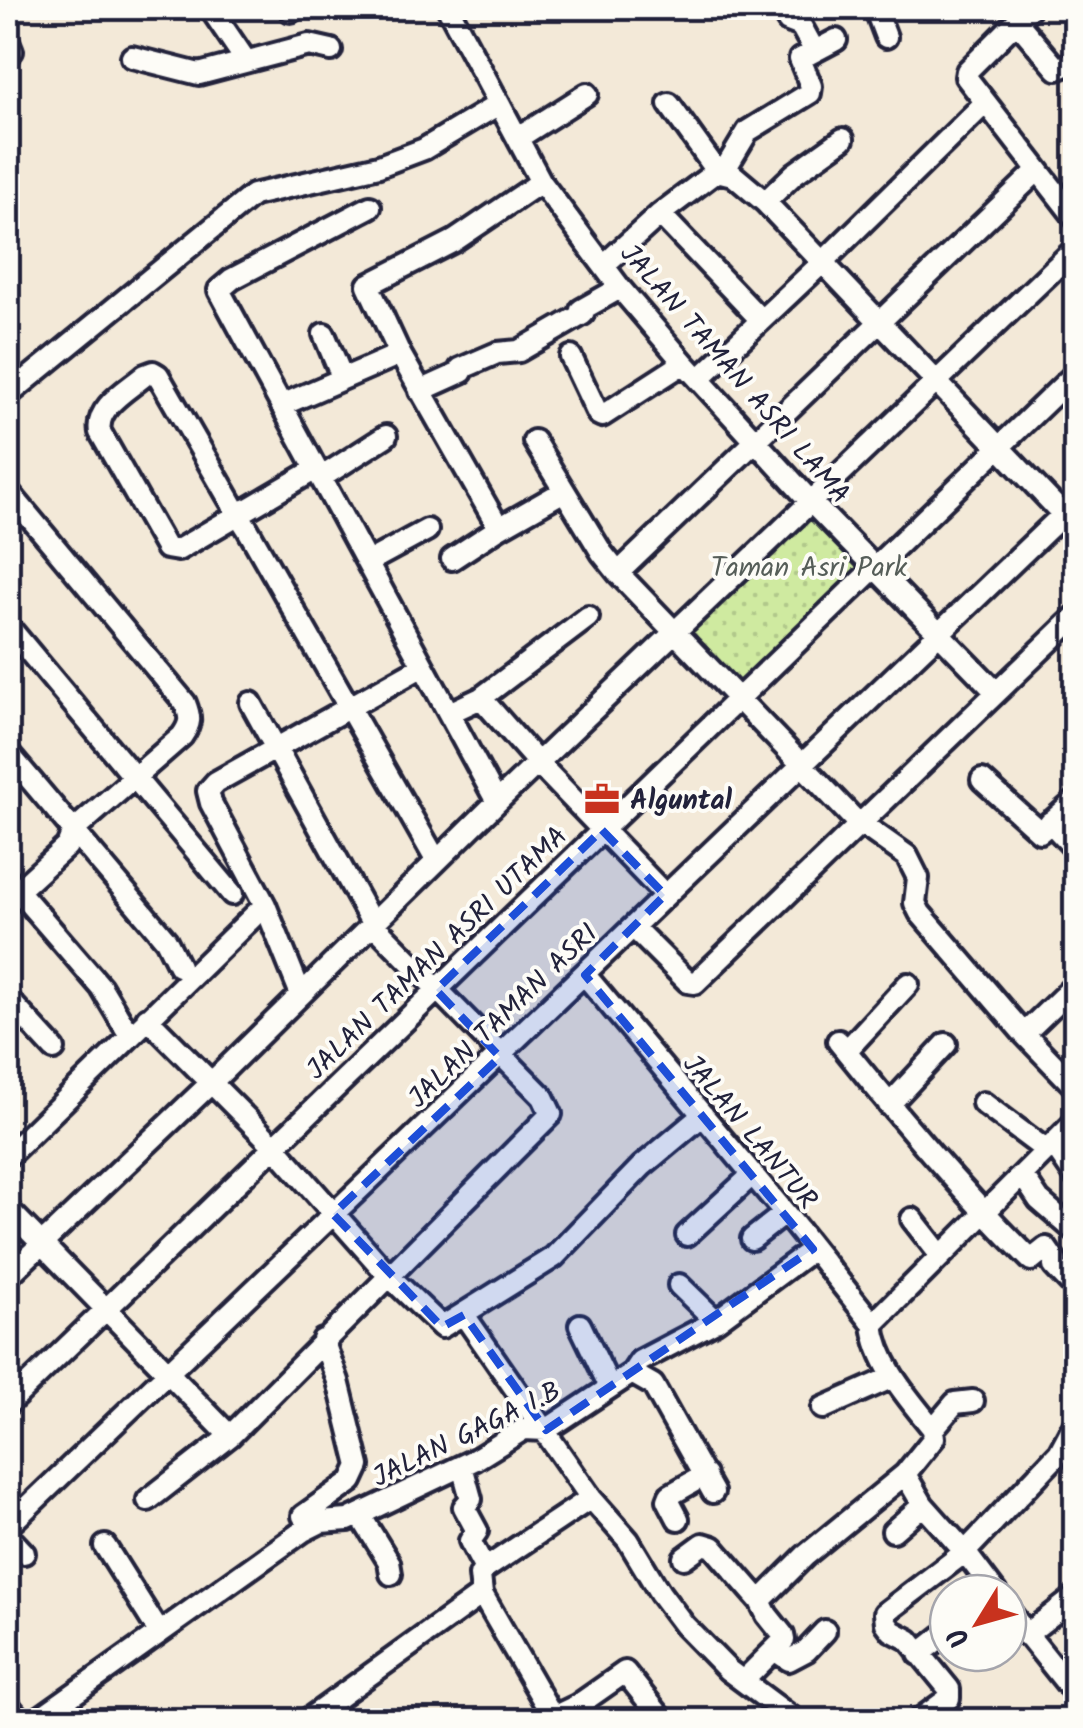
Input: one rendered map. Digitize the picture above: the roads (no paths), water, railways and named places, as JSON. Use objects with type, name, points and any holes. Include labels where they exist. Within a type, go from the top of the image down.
[{"type":"street","points":[[210,8],[246,61]]},
{"type":"street","name":"JALAN TAMAN ASRI LAMA","points":[[448,8],[541,182],[620,288],[811,502],[995,691]]},
{"type":"street","points":[[780,8],[788,21],[801,26],[814,50]]},
{"type":"street","points":[[875,8],[886,36]]},
{"type":"street","points":[[1076,61],[1057,69],[1024,15],[968,71],[968,82],[984,104],[1076,219]]},
{"type":"street","points":[[604,264],[660,214],[720,171],[748,131],[810,93],[798,61],[836,40]]},
{"type":"street","points":[[132,57],[199,74],[309,45],[331,50]]},
{"type":"street","points":[[518,138],[587,94]]},
{"type":"street","points":[[8,396],[252,195],[379,166],[424,149],[498,104]]},
{"type":"street","points":[[632,927],[937,632],[1071,515],[997,446],[765,202],[733,174],[720,171],[670,104]]},
{"type":"street","points":[[571,357],[602,416],[691,371],[761,320],[984,104]]},
{"type":"street","points":[[765,202],[794,174],[843,139]]},
{"type":"street","points":[[618,573],[1038,170]]},
{"type":"street","points":[[500,528],[420,391],[369,291],[371,282],[454,241],[541,182]]},
{"type":"street","points":[[370,207],[232,279],[219,290],[496,802]]},
{"type":"street","points":[[660,214],[761,320]]},
{"type":"street","points":[[8,1276],[210,1084],[496,802],[1076,248]]},
{"type":"street","points":[[420,391],[462,372],[460,369],[474,362],[525,348],[561,329],[583,314],[581,310],[620,288]]},
{"type":"street","points":[[324,334],[342,377]]},
{"type":"street","points":[[282,405],[400,354]]},
{"type":"street","name":"JALAN TAMAN ASRI UTAMA","points":[[8,1404],[1076,373]]},
{"type":"street","points":[[386,436],[238,514],[178,550],[166,548],[98,422],[102,412],[145,375],[158,375],[238,514],[349,710],[436,860]]},
{"type":"street","points":[[534,441],[618,573],[861,824],[907,856],[918,878],[915,904],[920,913],[1076,1088]]},
{"type":"street","points":[[8,491],[185,703],[190,716],[182,736],[72,831],[67,846],[11,890],[101,987],[126,1028]]},
{"type":"street","points":[[452,559],[564,491]]},
{"type":"street","points":[[368,562],[427,530]]},
{"type":"street","name":"JALAN TAMAN ASRI","points":[[8,1526],[632,927],[692,985],[1076,616]]},
{"type":"street","points":[[449,713],[481,698],[588,618]]},
{"type":"street","points":[[8,626],[232,894]]},
{"type":"street","points":[[300,992],[265,905],[208,792],[216,782],[424,666]]},
{"type":"street","points":[[481,698],[665,895]]},
{"type":"street","points":[[148,1500],[230,1436],[552,1114],[543,1097],[372,923],[251,702]]},
{"type":"street","points":[[8,753],[166,940],[179,966]]},
{"type":"street","points":[[982,780],[1076,850]]},
{"type":"street","points":[[1045,827],[1076,800]]},
{"type":"street","points":[[8,1156],[265,905]]},
{"type":"street","name":"JALAN LANTUR","points":[[585,975],[873,1324],[874,1337],[893,1377],[933,1429]]},
{"type":"street","points":[[908,984],[842,1046],[984,1214],[1031,1260],[1046,1248],[1054,1266],[1076,1289]]},
{"type":"street","points":[[1024,1034],[1076,984]]},
{"type":"street","points":[[8,999],[54,1049]]},
{"type":"street","points":[[147,1018],[274,1146],[438,1326],[447,1326],[554,1257],[642,1166],[703,1115]]},
{"type":"street","points":[[890,1105],[946,1044]]},
{"type":"street","points":[[984,1103],[1051,1148],[1076,1177]]},
{"type":"street","points":[[873,1324],[1076,1121]]},
{"type":"street","points":[[687,1235],[751,1176]]},
{"type":"street","points":[[1023,1176],[1038,1200],[1076,1232]]},
{"type":"street","points":[[8,1209],[230,1436]]},
{"type":"street","points":[[752,1239],[785,1213]]},
{"type":"street","points":[[912,1219],[941,1256]]},
{"type":"street","name":"JALAN GAGA I.B","points":[[38,1720],[312,1526],[348,1520],[462,1466],[524,1429],[546,1430],[632,1373],[640,1361],[716,1321],[813,1249]]},
{"type":"street","points":[[680,1285],[716,1321]]},
{"type":"street","points":[[464,1315],[684,1625],[743,1681],[795,1720]]},
{"type":"street","points":[[580,1325],[610,1387]]},
{"type":"street","points":[[303,1516],[352,1481],[359,1466],[323,1340]]},
{"type":"street","points":[[632,1373],[653,1385],[709,1483],[669,1497],[678,1519]]},
{"type":"street","points":[[823,1408],[893,1377]]},
{"type":"street","points":[[760,1601],[805,1556],[904,1474],[929,1446],[934,1438],[933,1429],[955,1403],[972,1401]]},
{"type":"street","points":[[918,1720],[946,1702],[950,1693],[909,1640],[892,1631],[884,1618],[888,1608],[965,1552],[1059,1453],[1076,1421]]},
{"type":"street","points":[[462,1466],[471,1499],[464,1507],[478,1531],[470,1541],[485,1569]]},
{"type":"street","points":[[904,1474],[923,1506],[981,1573]]},
{"type":"street","points":[[592,1498],[485,1569],[480,1575],[482,1594],[553,1717],[584,1713],[625,1672],[663,1720]]},
{"type":"street","points":[[893,1531],[923,1506]]},
{"type":"street","points":[[360,1514],[389,1562],[391,1574]]},
{"type":"street","points":[[8,1536],[24,1553]]},
{"type":"street","points":[[684,1558],[708,1544],[760,1601],[784,1638],[743,1681]]},
{"type":"street","points":[[105,1546],[159,1632]]},
{"type":"street","points":[[321,1716],[346,1689],[482,1594]]},
{"type":"street","points":[[1028,1633],[1076,1596]]},
{"type":"street","points":[[774,1650],[790,1660],[806,1651],[825,1631]]},
{"type":"street","points":[[1028,1637],[1076,1695]]},
{"type":"street","points":[[919,1654],[928,1647]]},
{"type":"street","points":[[8,1704],[20,1720]]},
{"type":"place","name":"Alguntal","points":[[602,799]]},
{"type":"park label","name":"Taman Asri Park","points":[[809,566]]}]
